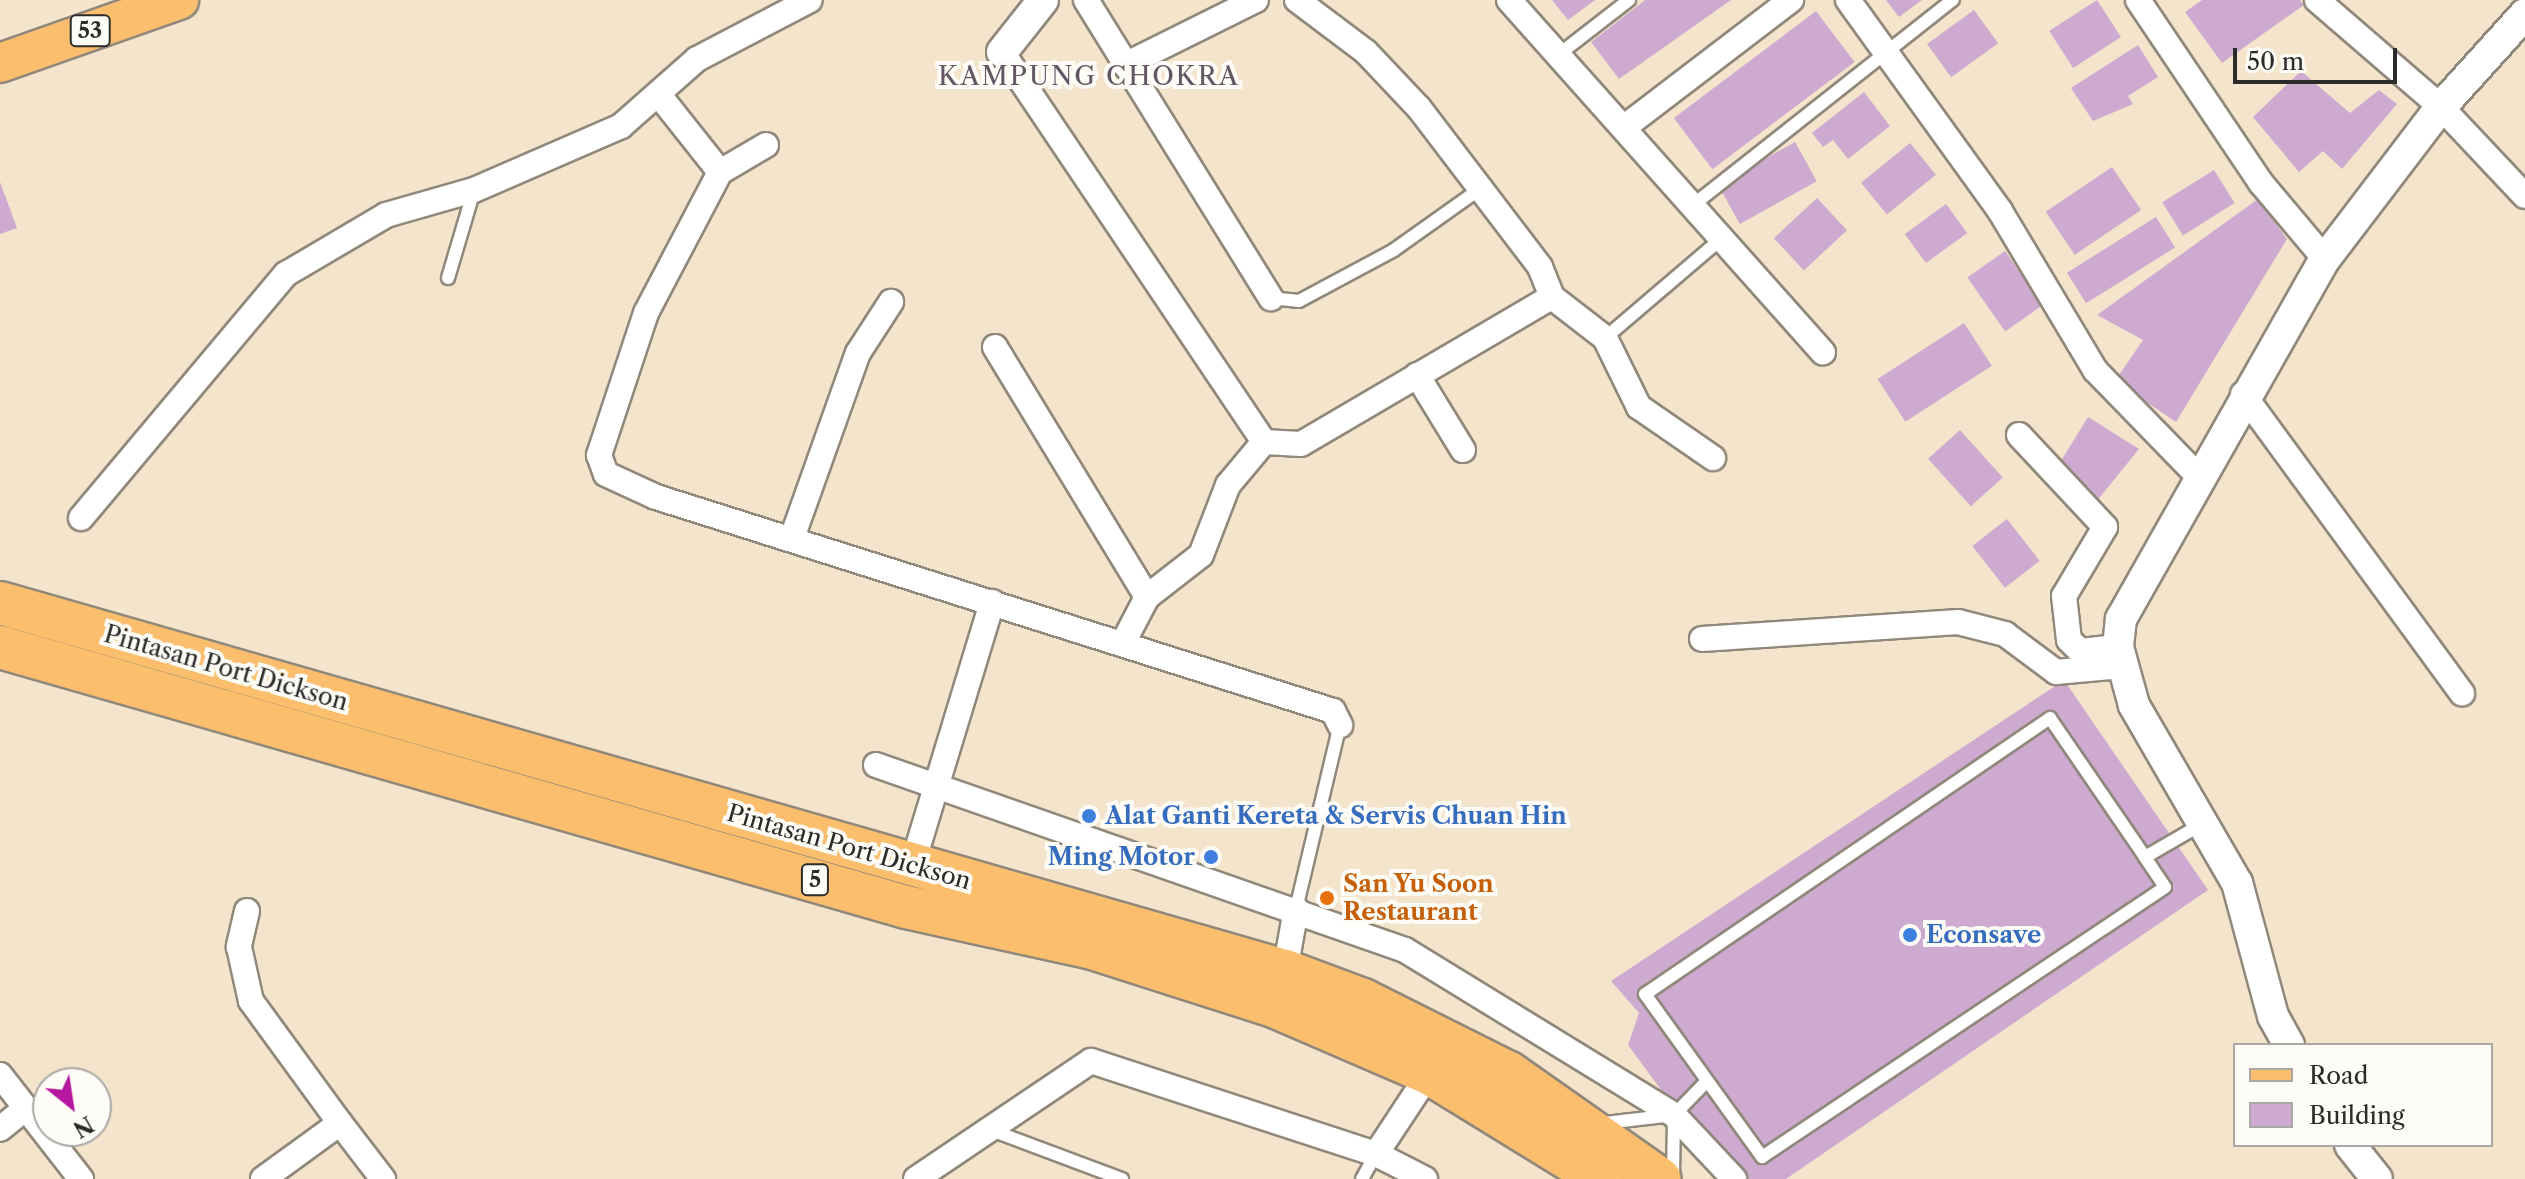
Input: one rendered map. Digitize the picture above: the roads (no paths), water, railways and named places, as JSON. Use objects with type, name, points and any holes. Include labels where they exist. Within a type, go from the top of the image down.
[{"type":"highway","name":"Pintasan Port Dickson","points":[[0,603],[1285,971],[1438,1057],[1602,1179]]},
{"type":"highway","name":"Pintasan Port Dickson","points":[[0,647],[906,907],[1092,948],[1438,1057],[1551,1100],[1660,1179]]},
{"type":"highway","points":[[770,866],[889,886],[912,866],[932,894],[1034,922],[1092,948]]},
{"type":"main road","name":"53","points":[[0,63],[179,0]]},
{"type":"street","points":[[81,518],[286,274],[386,215],[474,190],[621,126],[697,59],[810,0]]},
{"type":"street","points":[[1043,0],[1002,52],[1264,442]]},
{"type":"street","points":[[1086,0],[1271,298]]},
{"type":"street","points":[[1125,65],[1256,0]]},
{"type":"street","points":[[1297,0],[1366,52],[1419,108],[1477,191],[1540,267],[1552,297]]},
{"type":"street","points":[[1509,0],[1626,126],[1823,353]]},
{"type":"street","points":[[1626,126],[1791,0]]},
{"type":"street","points":[[1848,0],[2000,211],[2095,370],[2197,475]]},
{"type":"street","points":[[2138,0],[2261,183],[2325,259]]},
{"type":"street","points":[[2317,0],[2441,107],[2525,196]]},
{"type":"street","points":[[2288,1043],[2273,1016],[2237,883],[2206,821],[2134,705],[2120,657],[2134,588],[2243,394],[2325,259],[2441,107],[2525,14]]},
{"type":"street","points":[[659,95],[720,172]]},
{"type":"street","points":[[766,145],[720,172],[646,313],[599,462],[621,484],[1124,641],[1333,711],[1340,725]]},
{"type":"street","points":[[1264,442],[1301,444],[1552,297],[1566,301],[1605,338],[1639,407],[1713,458]]},
{"type":"street","points":[[792,538],[858,353],[891,302]]},
{"type":"street","points":[[995,347],[1147,597]]},
{"type":"street","points":[[1417,375],[1463,450]]},
{"type":"street","points":[[2243,394],[2462,693]]},
{"type":"street","points":[[2019,435],[2105,527],[2064,596],[2069,640],[2080,651],[2120,657]]},
{"type":"street","points":[[1124,641],[1147,597],[1201,555],[1228,485],[1264,442]]},
{"type":"street","points":[[912,866],[992,602]]},
{"type":"street","points":[[1702,639],[1958,622],[2005,634],[2056,672],[2120,657]]},
{"type":"street","points":[[876,765],[937,790],[1296,909],[1405,950],[1674,1115],[1734,1179]]},
{"type":"street","points":[[1285,971],[1296,909]]},
{"type":"street","points":[[247,911],[239,947],[251,1001],[383,1179]]},
{"type":"street","points":[[1376,1154],[1438,1057]]},
{"type":"street","points":[[916,1179],[1091,1061],[1376,1154],[1425,1179]]},
{"type":"street","points":[[0,1075],[81,1179]]},
{"type":"street","points":[[0,1129],[26,1108]]},
{"type":"street","points":[[263,1179],[340,1123]]},
{"type":"street","points":[[2352,1147],[2377,1179]]},
{"type":"lane","points":[[1558,55],[1629,0]]},
{"type":"lane","points":[[1693,205],[1953,0]]},
{"type":"lane","points":[[448,278],[474,190]]},
{"type":"lane","points":[[1271,298],[1299,301],[1394,250],[1477,191]]},
{"type":"lane","points":[[1605,338],[1722,238]]},
{"type":"lane","points":[[2050,718],[2145,857],[2165,887],[1762,1157],[1645,994],[2050,718]]},
{"type":"lane","points":[[1296,909],[1340,725]]},
{"type":"lane","points":[[2145,857],[2206,821]]},
{"type":"lane","points":[[1675,1179],[1668,1156],[1674,1115],[1707,1081]]},
{"type":"lane","points":[[1551,1100],[1603,1123],[1674,1115]]},
{"type":"lane","points":[[991,1130],[1122,1179]]},
{"type":"lane","points":[[1362,1179],[1376,1154]]},
{"type":"place","name":"Alat Ganti Kereta & Servis Chuan Hin","points":[[1089,816]]},
{"type":"place","name":"Ming Motor","points":[[1211,857]]},
{"type":"place","name":"San Yu Soon Restaurant","points":[[1327,898]]},
{"type":"place","name":"Econsave","points":[[1910,935]]},
{"type":"district","name":"KAMPUNG CHOKRA","points":[[1089,77]]}]
